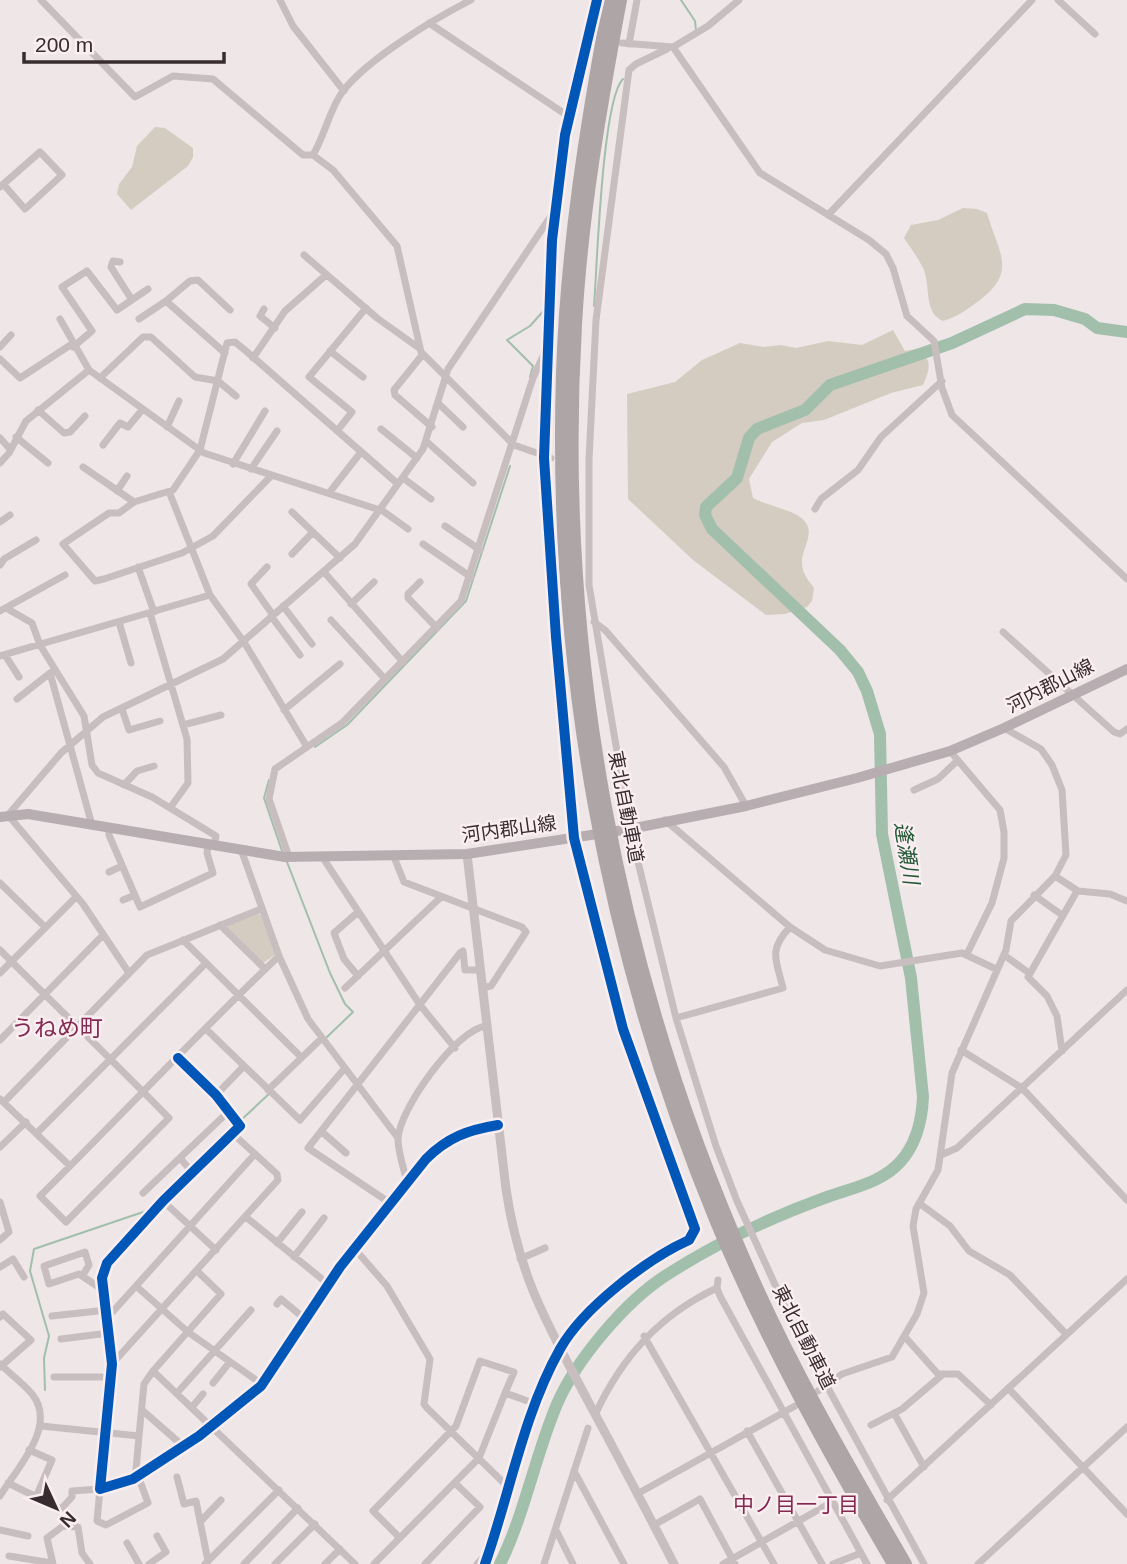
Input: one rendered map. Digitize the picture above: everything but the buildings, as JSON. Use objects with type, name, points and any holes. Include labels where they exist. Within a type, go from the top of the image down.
[{"type":"highway","name":"東北自動車道","points":[[609,0],[582,161],[572,240],[561,430],[562,506],[570,647],[606,839],[656,1019],[722,1221],[815,1426],[892,1564]]},
{"type":"highway","name":"東北自動車道","points":[[602,820],[582,646],[572,441],[583,243],[598,126],[621,0]]},
{"type":"highway","name":"東北自動車道","points":[[744,1272],[906,1564]]},
{"type":"main road","name":"河内郡山線","points":[[4,816],[28,814],[242,852],[285,857],[467,854],[630,829],[664,820],[746,806],[858,778],[950,751],[1127,669]]},
{"type":"street","points":[[41,0],[135,97],[173,76],[213,79],[303,155],[313,155],[333,170],[397,246],[421,351],[394,390],[395,395],[432,427]]},
{"type":"street","points":[[280,0],[293,26],[344,91]]},
{"type":"street","points":[[313,155],[344,91],[371,65],[429,23],[471,0]]},
{"type":"street","points":[[485,1564],[536,1404],[561,1352],[624,1281],[689,1240],[695,1229],[623,1029],[574,838],[556,637],[547,458],[555,209],[568,116],[597,0]]},
{"type":"street","points":[[637,0],[626,43],[672,49],[754,167],[785,191],[828,215],[886,254],[893,268],[907,316],[935,345],[952,415],[1127,579]]},
{"type":"street","points":[[739,0],[672,49],[629,70],[596,320],[587,459],[589,585],[630,829],[676,1018],[716,1146],[737,1200],[822,1389],[924,1564]]},
{"type":"street","points":[[828,215],[1032,0]]},
{"type":"street","points":[[1058,0],[1095,34]]},
{"type":"street","points":[[429,23],[568,116]]},
{"type":"street","points":[[40,152],[62,175],[25,209],[2,186],[40,152]]},
{"type":"street","points":[[129,973],[76,897],[4,816],[70,746],[103,717],[172,686],[223,659],[340,558],[367,531],[426,441],[447,375],[555,209]]},
{"type":"street","points":[[304,255],[421,351],[514,445],[547,458]]},
{"type":"street","points":[[120,262],[113,261],[111,267],[132,300]]},
{"type":"street","points":[[0,359],[20,378],[92,331],[62,287],[88,271],[117,310],[148,289]]},
{"type":"street","points":[[253,358],[285,311],[326,275]]},
{"type":"street","points":[[139,318],[190,281],[198,281],[230,310]]},
{"type":"street","points":[[166,301],[225,353]]},
{"type":"street","points":[[337,431],[352,412],[309,377],[366,308]]},
{"type":"street","points":[[264,309],[260,316],[275,328]]},
{"type":"street","points":[[60,319],[72,345],[89,370],[200,450],[233,464],[380,510],[408,528]]},
{"type":"street","points":[[0,347],[11,335]]},
{"type":"street","points":[[100,378],[144,337],[151,337],[195,377],[218,381],[236,396]]},
{"type":"street","points":[[271,476],[213,536],[191,549],[138,567],[95,581],[63,544],[109,513],[119,513],[134,502],[170,494],[200,450],[227,343],[235,342],[361,452],[400,481],[431,499]]},
{"type":"street","points":[[285,857],[269,799],[277,766],[342,723],[461,601],[514,445],[533,378],[544,349],[550,342]]},
{"type":"street","points":[[330,351],[363,377]]},
{"type":"street","points":[[0,463],[26,421],[89,370]]},
{"type":"street","points":[[815,509],[821,499],[858,470],[881,437],[941,377]]},
{"type":"street","points":[[167,427],[179,401]]},
{"type":"street","points":[[439,404],[463,427]]},
{"type":"street","points":[[38,410],[64,433],[70,432],[85,416]]},
{"type":"street","points":[[103,445],[120,423],[128,427],[142,410]]},
{"type":"street","points":[[233,464],[265,411]]},
{"type":"street","points":[[381,429],[417,458]]},
{"type":"street","points":[[251,469],[276,431]]},
{"type":"street","points":[[16,437],[48,464]]},
{"type":"street","points":[[0,439],[10,449]]},
{"type":"street","points":[[426,441],[473,483]]},
{"type":"street","points":[[328,494],[361,452]]},
{"type":"street","points":[[83,467],[134,502]]},
{"type":"street","points":[[117,491],[127,476]]},
{"type":"street","points":[[170,494],[210,595],[244,642],[307,747]]},
{"type":"street","points":[[292,512],[340,558]]},
{"type":"street","points":[[0,522],[10,515]]},
{"type":"street","points":[[445,526],[480,550]]},
{"type":"street","points":[[292,554],[313,532]]},
{"type":"street","points":[[0,565],[36,540]]},
{"type":"street","points":[[423,544],[471,577]]},
{"type":"street","points":[[138,567],[187,739],[188,783],[170,808]]},
{"type":"street","points":[[267,568],[251,584],[300,655]]},
{"type":"street","points":[[324,572],[403,662]]},
{"type":"street","points":[[3,610],[65,575]]},
{"type":"street","points":[[351,604],[374,582]]},
{"type":"street","points":[[420,582],[408,594],[408,598],[437,628]]},
{"type":"street","points":[[19,677],[2,656],[210,595]]},
{"type":"street","points":[[284,606],[312,645]]},
{"type":"street","points":[[3,610],[32,622],[53,672],[79,705],[89,730],[92,765],[98,773],[170,808],[216,836],[207,853],[214,873],[140,907]]},
{"type":"street","points":[[331,620],[385,680]]},
{"type":"street","points":[[119,622],[131,663]]},
{"type":"street","points":[[594,622],[605,631],[724,767],[746,806]]},
{"type":"street","points":[[1003,632],[1114,732],[1120,734],[1127,729]]},
{"type":"street","points":[[284,710],[340,664]]},
{"type":"street","points":[[17,699],[53,672]]},
{"type":"street","points":[[53,672],[92,825]]},
{"type":"street","points":[[122,709],[129,730],[160,721]]},
{"type":"street","points":[[183,725],[221,715]]},
{"type":"street","points":[[822,1389],[842,1374],[892,1357],[905,1338],[920,1306],[925,1288],[913,1233],[919,1203],[937,1174],[942,1155],[947,1092],[961,1050],[1004,955],[1012,921],[1055,876],[1063,864],[1067,850],[1062,790],[1052,765],[1041,750],[1004,728]]},
{"type":"street","points":[[950,751],[956,762],[1000,810],[1004,832],[1004,859],[992,903],[967,954]]},
{"type":"street","points":[[914,790],[938,779],[956,762]]},
{"type":"street","points":[[124,785],[137,771],[154,766]]},
{"type":"street","points":[[664,820],[790,927],[830,952],[875,965],[967,954],[996,969]]},
{"type":"street","points":[[109,828],[109,835],[144,916]]},
{"type":"street","points":[[242,852],[261,909],[299,1001],[324,1040],[398,1138],[407,1182]]},
{"type":"street","points":[[467,854],[512,1236],[532,1296],[674,1564]]},
{"type":"street","points":[[394,857],[404,882],[526,932],[491,986],[482,988]]},
{"type":"street","points":[[323,858],[421,1005],[454,1048]]},
{"type":"street","points":[[109,872],[122,866]]},
{"type":"street","points":[[1055,876],[1077,891],[1110,894],[1127,901]]},
{"type":"street","points":[[0,883],[45,927]]},
{"type":"street","points":[[1062,1051],[1057,1016],[1047,996],[1028,976],[1077,891]]},
{"type":"street","points":[[123,900],[135,895]]},
{"type":"street","points":[[1034,895],[1062,915]]},
{"type":"street","points":[[0,973],[76,897]]},
{"type":"street","points":[[345,988],[441,897]]},
{"type":"street","points":[[70,1166],[2,1101],[150,953],[261,909]]},
{"type":"street","points":[[358,912],[334,933],[344,959],[358,976]]},
{"type":"street","points":[[220,925],[265,969]]},
{"type":"street","points":[[676,1018],[783,988],[774,952],[780,937],[790,927]]},
{"type":"street","points":[[0,1040],[103,935]]},
{"type":"street","points":[[183,940],[301,1057]]},
{"type":"street","points":[[0,950],[111,1059],[144,1092],[169,1118],[65,1222],[40,1196],[144,1092],[178,1058],[265,969],[279,956]]},
{"type":"street","points":[[390,1203],[308,1148],[460,953],[463,951],[466,970],[479,970]]},
{"type":"street","points":[[1004,955],[1029,973]]},
{"type":"street","points":[[37,1133],[206,963]]},
{"type":"street","points":[[942,1155],[956,1149],[1127,990]]},
{"type":"street","points":[[398,1138],[415,1096],[454,1048],[477,1027],[486,1026]]},
{"type":"street","points":[[206,1029],[300,1120],[345,1068]]},
{"type":"street","points":[[270,1092],[301,1057],[324,1040]]},
{"type":"street","points":[[961,1050],[1022,1088],[1127,1200]]},
{"type":"street","points":[[178,1058],[216,1095],[238,1122],[232,1133],[190,1170],[107,1263],[103,1285],[112,1364],[97,1521],[106,1525],[148,1503],[136,1470],[144,1384],[222,1294],[197,1271]]},
{"type":"street","points":[[216,1095],[244,1066]]},
{"type":"street","points":[[144,1193],[229,1111]]},
{"type":"street","points":[[0,1147],[26,1122]]},
{"type":"street","points":[[63,1527],[61,1509],[72,1497],[72,1491],[100,1489],[138,1476],[213,1425],[262,1385],[328,1284],[407,1182],[442,1144],[458,1133],[498,1125]]},
{"type":"street","points":[[321,1131],[346,1153]]},
{"type":"street","points":[[112,1364],[278,1180],[277,1174],[232,1133]]},
{"type":"street","points":[[52,1316],[107,1313],[191,1227],[255,1154]]},
{"type":"street","points":[[180,1158],[190,1170]]},
{"type":"street","points":[[163,1201],[216,1250]]},
{"type":"street","points":[[0,1202],[9,1232],[0,1240]]},
{"type":"street","points":[[919,1203],[950,1226],[964,1247],[1005,1270],[1066,1334]]},
{"type":"street","points":[[276,1243],[302,1212]]},
{"type":"street","points":[[246,1217],[328,1284]]},
{"type":"street","points":[[294,1257],[324,1218]]},
{"type":"street","points":[[354,1248],[387,1286],[430,1359],[424,1404],[510,1489]]},
{"type":"street","points":[[519,1259],[545,1248]]},
{"type":"street","points":[[85,1252],[89,1265],[83,1275],[49,1284],[44,1266],[85,1252]]},
{"type":"street","points":[[0,1267],[13,1259],[24,1277]]},
{"type":"street","points":[[83,1275],[97,1286],[103,1285]]},
{"type":"street","points":[[887,1500],[1127,1279]]},
{"type":"street","points":[[593,1410],[617,1371],[644,1336],[717,1284],[867,1564]]},
{"type":"street","points":[[136,1286],[188,1332],[262,1385]]},
{"type":"street","points":[[277,1304],[281,1298],[305,1319]]},
{"type":"street","points":[[177,1393],[251,1310]]},
{"type":"street","points":[[0,1317],[3,1314],[31,1340],[1,1366],[33,1395],[41,1426],[0,1496]]},
{"type":"street","points":[[61,1339],[109,1334]]},
{"type":"street","points":[[644,1336],[775,1564]]},
{"type":"street","points":[[905,1338],[941,1376]]},
{"type":"street","points":[[374,1564],[400,1538],[479,1458],[514,1372],[480,1361],[451,1432],[373,1511],[400,1538]]},
{"type":"street","points":[[212,1383],[229,1363]]},
{"type":"street","points":[[153,1371],[213,1425],[355,1564]]},
{"type":"street","points":[[871,1425],[894,1413],[941,1376],[958,1374],[990,1405]]},
{"type":"street","points":[[54,1377],[111,1377]]},
{"type":"street","points":[[1008,1388],[1127,1514]]},
{"type":"street","points":[[505,1394],[536,1404]]},
{"type":"street","points":[[192,1407],[203,1395]]},
{"type":"street","points":[[637,1494],[795,1406]]},
{"type":"street","points":[[142,1410],[183,1446]]},
{"type":"street","points":[[894,1413],[924,1467]]},
{"type":"street","points":[[41,1426],[139,1436]]},
{"type":"street","points":[[978,1564],[1127,1427]]},
{"type":"street","points":[[544,1564],[588,1428]]},
{"type":"street","points":[[747,1432],[822,1564]]},
{"type":"street","points":[[29,1450],[52,1460],[36,1497]]},
{"type":"street","points":[[574,1471],[624,1564]]},
{"type":"street","points":[[177,1477],[184,1504],[195,1502],[207,1563]]},
{"type":"street","points":[[8,1483],[61,1509]]},
{"type":"street","points":[[425,1564],[480,1507],[454,1483]]},
{"type":"street","points":[[207,1563],[279,1490]]},
{"type":"street","points":[[654,1525],[700,1499],[734,1562]]},
{"type":"street","points":[[200,1522],[221,1500]]},
{"type":"street","points":[[723,1564],[734,1562],[762,1542],[832,1502]]},
{"type":"street","points":[[244,1564],[298,1508]]},
{"type":"street","points":[[275,1564],[315,1524]]},
{"type":"street","points":[[9,1556],[53,1563],[47,1538],[63,1527],[78,1527],[82,1553],[90,1564]]},
{"type":"street","points":[[0,1530],[28,1536]]},
{"type":"street","points":[[556,1530],[573,1564]]},
{"type":"street","points":[[149,1564],[166,1552],[157,1536]]},
{"type":"street","points":[[127,1543],[138,1564]]},
{"type":"street","points":[[325,1564],[340,1549]]},
{"type":"street","points":[[477,1564],[489,1551]]},
{"type":"street","points":[[833,1564],[861,1553]]},
{"type":"shaded area","points":[[155,127],[165,128],[193,148],[193,157],[188,166],[131,210],[117,194],[119,184],[132,167],[137,146]]},
{"type":"shaded area","points":[[963,208],[987,213],[1000,250],[1002,270],[992,290],[958,315],[943,321],[932,311],[925,273],[904,238],[911,225],[938,220]]},
{"type":"shaded area","points":[[893,330],[905,351],[917,349],[926,357],[929,365],[923,385],[891,393],[824,420],[802,423],[772,442],[749,479],[753,498],[796,514],[806,522],[809,533],[802,567],[814,588],[812,601],[807,607],[785,614],[766,615],[693,560],[628,499],[627,394],[675,382],[702,360],[740,343],[796,348],[828,341],[862,345]]},
{"type":"shaded area","points":[[256,913],[261,915],[276,954],[262,964],[227,929],[227,925]]},
{"type":"waterway","points":[[681,0],[695,21],[696,30]]},
{"type":"waterway","points":[[594,306],[605,150],[616,93],[623,79]]},
{"type":"waterway","points":[[530,377],[533,366],[507,340],[530,326],[546,308]]},
{"type":"waterway","name":"逢瀬川","points":[[500,1564],[565,1387],[589,1351],[618,1316],[665,1276],[723,1242],[785,1213],[885,1175],[901,1161],[911,1147],[921,1114],[923,1097],[911,978],[882,834],[880,734],[867,691],[858,672],[840,650],[712,529],[705,515],[706,507],[737,478],[749,438],[757,429],[805,410],[830,385],[952,343],[1025,309],[1054,310],[1085,319],[1097,328],[1127,332]]},
{"type":"waterway","points":[[315,747],[347,725],[466,601],[510,466]]},
{"type":"waterway","points":[[269,780],[264,798],[282,851]]},
{"type":"waterway","points":[[287,862],[330,973],[345,1004],[353,1012],[327,1037]]},
{"type":"waterway","points":[[239,1122],[270,1093]]},
{"type":"waterway","points":[[191,1169],[235,1126]]},
{"type":"waterway","points":[[176,1183],[187,1173]]},
{"type":"waterway","points":[[45,1390],[44,1358],[49,1336],[30,1271],[34,1249],[149,1210],[160,1200]]},
{"type":"cycle path","points":[[485,1564],[536,1400],[570,1333],[617,1286],[654,1259],[689,1240],[695,1229],[623,1029],[574,838],[556,637],[544,458],[552,240],[565,135],[597,0]]},
{"type":"cycle path","points":[[178,1058],[216,1095],[240,1126],[163,1201],[107,1263],[102,1278],[112,1364],[100,1489],[133,1479],[199,1436],[261,1386],[340,1267],[426,1159],[442,1145],[459,1136],[498,1125]]},
{"type":"district","name":"うねめ町","points":[[57,1028]]},
{"type":"district","name":"中ノ目一丁目","points":[[796,1504]]}]
